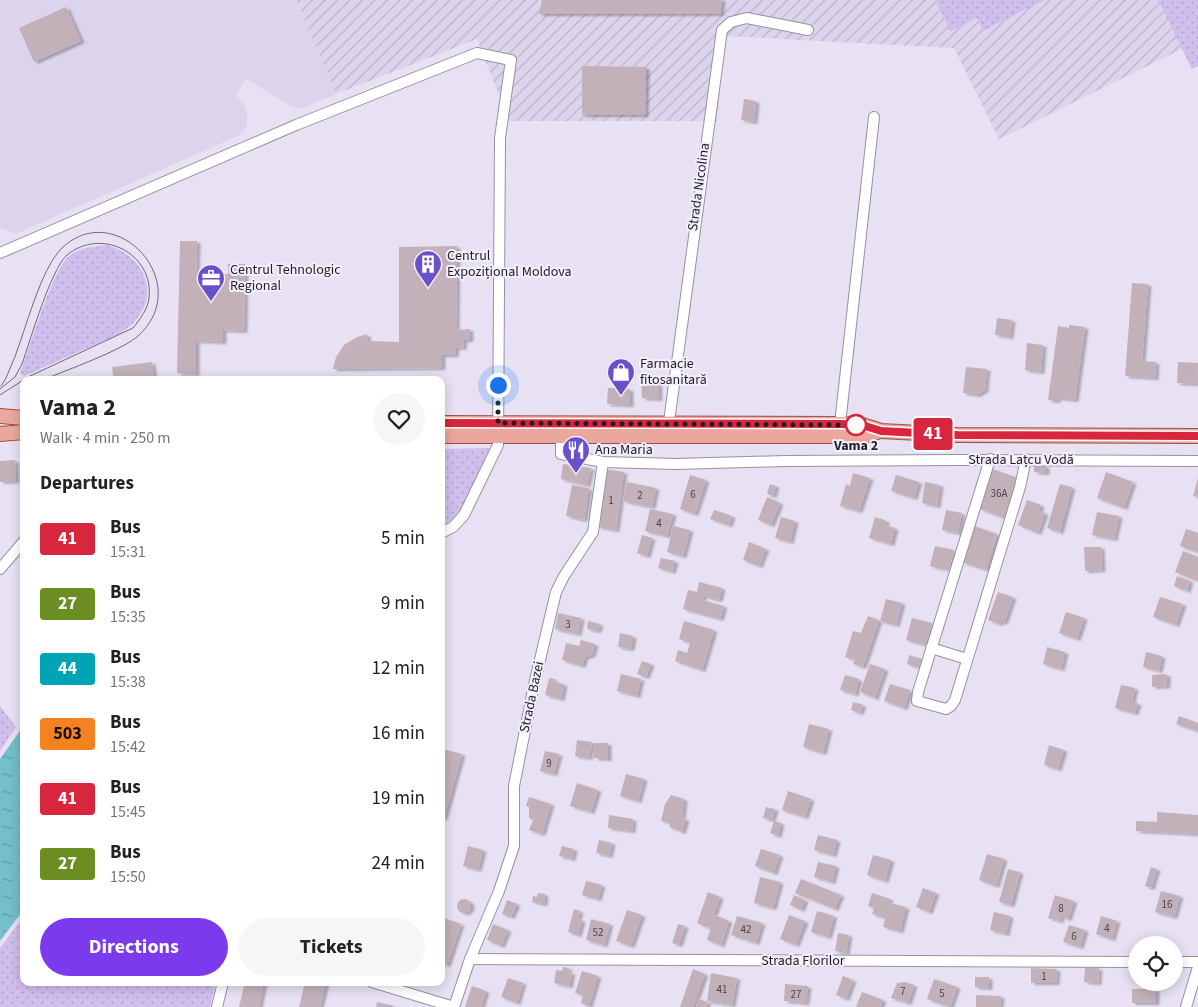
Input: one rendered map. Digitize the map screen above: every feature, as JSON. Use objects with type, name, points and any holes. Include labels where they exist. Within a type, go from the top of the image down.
[{"type":"main road","points":[[0,416],[20,418]]},
{"type":"main road","points":[[445,423],[498,423],[561,430]]},
{"type":"main road","points":[[445,436],[498,437],[561,430],[840,424],[862,425],[881,431],[987,436],[1198,436]]},
{"type":"main road","points":[[668,429],[863,436],[881,431]]},
{"type":"main road","points":[[0,434],[20,432]]},
{"type":"street","name":"Strada Nicolina","points":[[668,429],[717,53],[722,30],[731,22],[746,18],[808,30]]},
{"type":"street","points":[[0,253],[278,132],[477,53],[512,60],[500,138],[498,446],[464,515],[452,527],[445,531]]},
{"type":"street","points":[[840,424],[874,117]]},
{"type":"street","points":[[561,430],[561,454],[604,462]]},
{"type":"street","points":[[990,459],[931,648],[917,701],[946,709],[951,706],[967,659],[1020,487],[1026,459]]},
{"type":"street","name":"Strada Lațcu Vodă","points":[[604,462],[675,464],[990,459],[1198,461]]},
{"type":"street","name":"Strada Bazei","points":[[454,1007],[470,959],[499,891],[514,846],[514,786],[534,685],[556,592],[564,576],[593,532],[604,462]]},
{"type":"street","points":[[0,569],[20,546]]},
{"type":"street","points":[[931,648],[967,659]]},
{"type":"street","name":"Strada Florilor","points":[[470,959],[1128,962]]},
{"type":"street","points":[[1183,962],[1198,962]]},
{"type":"street","points":[[1186,1007],[1198,967]]},
{"type":"street","points":[[217,1007],[222,986]]},
{"type":"street","points":[[384,986],[454,1007]]},
{"type":"shaded area","points":[[0,0],[296,0],[336,94],[300,109],[292,107],[246,79],[235,96],[243,102],[247,113],[247,125],[242,134],[16,234],[0,228]]},
{"type":"shaded area","points":[[296,0],[1198,0],[1198,41],[999,139],[954,48],[725,36],[717,121],[509,121],[477,39],[336,94]]},
{"type":"shaded area","points":[[935,0],[1044,0],[983,31],[977,18],[950,31]]},
{"type":"shaded area","points":[[1158,0],[1198,0],[1198,66],[1192,69]]},
{"type":"shaded area","points":[[107,245],[123,252],[135,261],[143,273],[147,285],[146,299],[142,312],[133,324],[119,334],[24,376],[20,373],[54,279],[61,267],[71,254],[86,248]]},
{"type":"shaded area","points":[[491,448],[465,503],[458,513],[445,524],[445,449]]},
{"type":"shaded area","points":[[0,706],[16,727],[0,751]]},
{"type":"shaded area","points":[[20,921],[20,986],[214,986],[210,1007],[0,1007],[0,948]]},
{"type":"water","points":[[20,731],[20,914],[0,941],[0,759]]},
{"type":"building","points":[[542,0],[722,0],[720,14],[539,14]]},
{"type":"building","points":[[66,7],[81,41],[34,62],[19,28]]},
{"type":"building","points":[[582,66],[646,67],[645,115],[582,115]]},
{"type":"building","points":[[744,99],[756,101],[754,122],[741,120]]},
{"type":"building","name":"Centrul Tehnologic Regional","points":[[180,241],[197,241],[196,274],[228,274],[228,264],[245,264],[244,331],[223,330],[223,342],[196,341],[196,374],[177,373]]},
{"type":"building","name":"Centrul Expozițional Moldova","points":[[457,246],[456,330],[470,329],[470,340],[464,340],[463,348],[456,347],[455,355],[442,355],[442,368],[333,369],[336,357],[344,345],[357,337],[367,334],[368,341],[399,342],[399,247]]},
{"type":"building","points":[[1132,283],[1148,284],[1142,361],[1156,362],[1155,378],[1125,376]]},
{"type":"building","points":[[997,318],[1012,320],[1010,337],[995,335]]},
{"type":"building","points":[[1069,325],[1085,327],[1075,400],[1057,398],[1057,401],[1048,400],[1058,326],[1069,328]]},
{"type":"building","points":[[1027,343],[1043,345],[1041,372],[1025,370]]},
{"type":"building","points":[[152,362],[154,376],[113,376],[112,367]]},
{"type":"building","points":[[1178,362],[1198,363],[1197,384],[1177,383]]},
{"type":"building","points":[[966,367],[987,369],[985,390],[977,395],[963,393]]},
{"type":"building","points":[[641,376],[658,376],[659,399],[642,398]]},
{"type":"building","points":[[608,388],[630,389],[630,405],[607,404]]},
{"type":"building","points":[[15,460],[16,481],[0,482],[0,461]]},
{"type":"building","name":"Ana Maria","points":[[563,464],[591,468],[587,485],[561,479]]},
{"type":"building","points":[[1034,465],[1046,466],[1046,473],[1034,472]]},
{"type":"building","points":[[605,469],[624,472],[616,530],[598,527]]},
{"type":"building","points":[[993,469],[1018,478],[1004,518],[980,509]]},
{"type":"building","points":[[1106,472],[1133,482],[1124,508],[1097,498]]},
{"type":"building","points":[[853,473],[870,478],[859,511],[840,506],[846,484],[850,486]]},
{"type":"building","points":[[690,475],[706,480],[695,514],[680,509]]},
{"type":"building","points":[[896,475],[919,482],[914,498],[891,491]]},
{"type":"building","points":[[1198,478],[1198,497],[1193,496]]},
{"type":"building","points":[[627,482],[656,488],[652,507],[623,501]]},
{"type":"building","points":[[925,482],[940,485],[937,506],[922,503]]},
{"type":"building","points":[[770,484],[776,486],[773,496],[767,494]]},
{"type":"building","points":[[1060,484],[1072,487],[1060,532],[1047,528]]},
{"type":"building","points":[[572,485],[589,488],[584,520],[566,516]]},
{"type":"building","points":[[767,497],[780,503],[771,525],[758,520]]},
{"type":"building","points":[[1027,500],[1041,505],[1039,511],[1045,513],[1038,533],[1018,525]]},
{"type":"building","points":[[650,509],[673,514],[667,536],[645,531]]},
{"type":"building","points":[[714,510],[732,516],[729,525],[710,519]]},
{"type":"building","points":[[946,510],[962,513],[958,533],[942,530]]},
{"type":"building","points":[[1097,512],[1119,516],[1114,539],[1092,535]]},
{"type":"building","points":[[781,517],[795,521],[790,542],[775,538]]},
{"type":"building","points":[[875,517],[887,521],[885,525],[895,528],[891,544],[869,538]]},
{"type":"building","points":[[673,526],[690,530],[683,556],[667,552]]},
{"type":"building","points":[[974,526],[997,534],[986,570],[962,562]]},
{"type":"building","points":[[1186,529],[1198,533],[1198,552],[1180,546]]},
{"type":"building","points":[[642,535],[652,538],[647,556],[637,553]]},
{"type":"building","points":[[749,542],[766,549],[759,566],[743,560]]},
{"type":"building","points":[[935,546],[954,550],[949,570],[930,566]]},
{"type":"building","points":[[1084,547],[1101,547],[1102,570],[1085,571]]},
{"type":"building","points":[[1183,551],[1198,557],[1198,581],[1175,572]]},
{"type":"building","points":[[661,558],[675,561],[672,572],[658,568]]},
{"type":"building","points":[[1177,576],[1190,581],[1187,591],[1174,586]]},
{"type":"building","points":[[699,582],[722,588],[719,600],[703,596],[702,600],[724,606],[720,619],[683,609],[688,590],[697,592]]},
{"type":"building","points":[[998,592],[1013,597],[1004,623],[1001,621],[1000,624],[988,620]]},
{"type":"building","points":[[1160,597],[1183,604],[1176,625],[1153,617]]},
{"type":"building","points":[[886,599],[902,603],[896,625],[880,621]]},
{"type":"building","points":[[1066,612],[1084,618],[1077,639],[1059,633]]},
{"type":"building","points":[[558,613],[581,618],[578,634],[555,629]]},
{"type":"building","points":[[868,616],[879,620],[863,667],[853,664],[855,660],[845,657],[853,631],[861,633]]},
{"type":"building","points":[[912,618],[932,623],[926,645],[906,640]]},
{"type":"building","points":[[588,621],[600,624],[598,631],[587,629]]},
{"type":"building","points":[[684,621],[714,630],[702,670],[675,661],[678,650],[687,653],[690,643],[679,639]]},
{"type":"building","points":[[620,633],[633,636],[631,649],[618,647]]},
{"type":"building","points":[[581,640],[595,644],[592,655],[585,657],[582,666],[562,660],[566,643],[579,646]]},
{"type":"building","points":[[1047,647],[1065,652],[1061,669],[1043,664]]},
{"type":"building","points":[[1146,652],[1162,656],[1159,671],[1143,667]]},
{"type":"building","points":[[909,655],[922,659],[920,668],[907,664]]},
{"type":"building","points":[[642,661],[651,664],[646,677],[637,674]]},
{"type":"building","points":[[870,664],[885,669],[875,698],[860,692]]},
{"type":"building","points":[[621,674],[641,679],[637,696],[617,691]]},
{"type":"building","points":[[1167,674],[1167,686],[1152,687],[1152,675]]},
{"type":"building","points":[[845,675],[859,679],[855,694],[840,690]]},
{"type":"building","points":[[549,678],[555,679],[554,682],[564,684],[561,699],[545,695]]},
{"type":"building","points":[[890,684],[910,690],[904,708],[884,701]]},
{"type":"building","points":[[1121,685],[1135,688],[1132,702],[1138,703],[1135,713],[1115,708]]},
{"type":"building","points":[[853,702],[863,705],[860,713],[851,710]]},
{"type":"building","points":[[1179,716],[1198,723],[1197,731],[1176,724]]},
{"type":"building","points":[[809,724],[829,729],[823,753],[803,747]]},
{"type":"building","points":[[577,740],[592,742],[589,758],[575,756]]},
{"type":"building","points":[[594,743],[608,743],[608,759],[594,758]]},
{"type":"building","points":[[1049,745],[1064,750],[1058,769],[1044,765]]},
{"type":"building","points":[[445,750],[462,754],[445,814]]},
{"type":"building","points":[[545,751],[559,754],[554,774],[540,771]]},
{"type":"building","points":[[626,774],[644,779],[638,801],[620,796]]},
{"type":"building","points":[[577,783],[598,790],[591,812],[570,806]]},
{"type":"building","points":[[788,791],[811,799],[805,817],[782,810]]},
{"type":"building","points":[[671,795],[684,799],[682,818],[686,819],[682,832],[669,827],[671,823],[661,821],[665,804]]},
{"type":"building","points":[[529,797],[551,804],[542,834],[529,830],[533,820],[529,818],[529,807],[526,806]]},
{"type":"building","points":[[766,807],[775,809],[772,820],[763,818]]},
{"type":"building","points":[[1157,812],[1198,815],[1198,834],[1136,831],[1136,821],[1157,822]]},
{"type":"building","points":[[609,815],[633,819],[632,831],[608,828]]},
{"type":"building","points":[[774,821],[781,823],[778,836],[770,833]]},
{"type":"building","points":[[818,835],[837,840],[833,855],[814,850]]},
{"type":"building","points":[[599,840],[612,843],[609,856],[596,853]]},
{"type":"building","points":[[468,846],[483,850],[478,870],[463,866]]},
{"type":"building","points":[[562,846],[574,849],[572,859],[559,856]]},
{"type":"building","points":[[761,849],[780,855],[774,873],[755,866]]},
{"type":"building","points":[[987,854],[1004,859],[996,886],[979,880]]},
{"type":"building","points":[[873,855],[891,860],[885,881],[867,875]]},
{"type":"building","points":[[818,862],[836,866],[832,882],[814,877]]},
{"type":"building","points":[[1151,867],[1157,869],[1151,888],[1145,886]]},
{"type":"building","points":[[1008,869],[1020,872],[1011,905],[999,902]]},
{"type":"building","points":[[760,877],[780,882],[773,908],[754,903]]},
{"type":"building","points":[[801,879],[841,895],[835,909],[795,893]]},
{"type":"building","points":[[586,881],[602,885],[598,899],[582,895]]},
{"type":"building","points":[[923,888],[936,893],[929,912],[916,907]]},
{"type":"building","points":[[1161,891],[1180,896],[1174,917],[1155,912]]},
{"type":"building","points":[[708,892],[720,897],[709,928],[697,923]]},
{"type":"building","points":[[538,893],[545,894],[544,904],[532,902],[533,896],[537,897]]},
{"type":"building","points":[[872,893],[890,899],[883,917],[872,914],[874,908],[868,906]]},
{"type":"building","points":[[794,895],[805,900],[801,910],[790,905]]},
{"type":"building","points":[[1055,895],[1074,901],[1068,919],[1061,916],[1060,921],[1048,918]]},
{"type":"building","points":[[464,899],[469,901],[471,906],[469,911],[464,913],[459,911],[457,906],[459,901]]},
{"type":"building","points":[[507,900],[517,904],[511,917],[502,914]]},
{"type":"building","points":[[889,903],[906,907],[900,931],[883,927]]},
{"type":"building","points":[[574,909],[580,911],[578,919],[582,920],[578,935],[568,932]]},
{"type":"building","points":[[627,910],[642,915],[631,946],[616,941]]},
{"type":"building","points":[[817,911],[834,916],[828,937],[811,932]]},
{"type":"building","points":[[994,912],[1010,916],[1006,934],[990,930]]},
{"type":"building","points":[[715,915],[729,921],[721,945],[707,940]]},
{"type":"building","points":[[789,915],[805,921],[796,945],[780,939]]},
{"type":"building","points":[[737,916],[762,923],[756,943],[731,935]]},
{"type":"building","points":[[1101,916],[1117,921],[1112,939],[1096,934]]},
{"type":"building","points":[[445,918],[461,924],[447,965],[445,964]]},
{"type":"building","points":[[591,919],[610,924],[604,945],[586,940]]},
{"type":"building","points":[[493,924],[508,930],[501,946],[487,940]]},
{"type":"building","points":[[678,924],[685,926],[679,945],[672,943]]},
{"type":"building","points":[[1069,925],[1085,930],[1080,947],[1063,942]]},
{"type":"building","points":[[838,933],[849,935],[846,953],[835,951]]},
{"type":"building","points":[[563,967],[569,968],[568,972],[572,973],[569,986],[554,983],[556,970],[562,971]]},
{"type":"building","points":[[1031,968],[1057,969],[1056,983],[1031,983]]},
{"type":"building","points":[[1085,968],[1099,968],[1098,983],[1084,982]]},
{"type":"building","points":[[693,969],[705,974],[693,1007],[680,1007]]},
{"type":"building","points":[[582,971],[598,976],[589,1006],[581,1003],[583,995],[575,993]]},
{"type":"building","points":[[711,973],[737,978],[732,1005],[707,1001]]},
{"type":"building","points":[[843,976],[853,980],[846,999],[836,995]]},
{"type":"building","points":[[975,977],[989,977],[989,988],[975,987]]},
{"type":"building","points":[[508,978],[523,983],[517,1003],[501,997]]},
{"type":"building","points":[[934,979],[957,987],[950,1007],[927,999]]},
{"type":"building","points":[[905,982],[914,985],[908,1003],[891,998],[897,983]]},
{"type":"building","points":[[785,984],[808,986],[806,1003],[784,1001]]},
{"type":"building","points":[[244,986],[263,986],[259,1007],[239,1007]]},
{"type":"building","points":[[304,986],[325,986],[320,1007],[299,1007]]},
{"type":"building","points":[[472,986],[486,991],[481,1007],[465,1007]]},
{"type":"building","points":[[1132,991],[1156,991],[1156,1003],[1132,1003]]},
{"type":"building","points":[[862,992],[883,1000],[880,1007],[856,1007]]},
{"type":"building","points":[[976,995],[1001,996],[1000,1007],[976,1007]]},
{"type":"building","points":[[698,999],[708,1002],[706,1007],[696,1007]]},
{"type":"building","points":[[377,1002],[394,1006],[394,1007],[376,1007]]},
{"type":"tram line","points":[[1,386],[14,359],[40,285],[54,258],[62,248],[83,235],[105,233],[125,239],[142,253],[153,271],[158,292],[154,314],[139,335],[132,341],[53,376]]},
{"type":"tram line","points":[[0,389],[15,377],[22,364],[54,275],[67,255],[80,247],[109,244],[123,249],[134,257],[143,268],[148,282],[149,298],[145,310],[133,328],[30,376]]},
{"type":"tram line","points":[[0,395],[20,382]]},
{"type":"bus line","name":"41","points":[[445,423],[840,424],[862,425],[881,431],[957,435],[1198,436]]},
{"type":"place","name":"Centrul Expozițional Moldova","points":[[428,288]]},
{"type":"place","name":"Centrul Tehnologic Regional","points":[[211,302]]},
{"type":"place","name":"Farmacie fitosanitară","points":[[621,396]]},
{"type":"place","name":"Vama 2","points":[[856,425]]},
{"type":"place","name":"Ana Maria","points":[[576,474]]},
{"type":"route","points":[[498,385],[498,423],[859,425],[856,425]]}]
